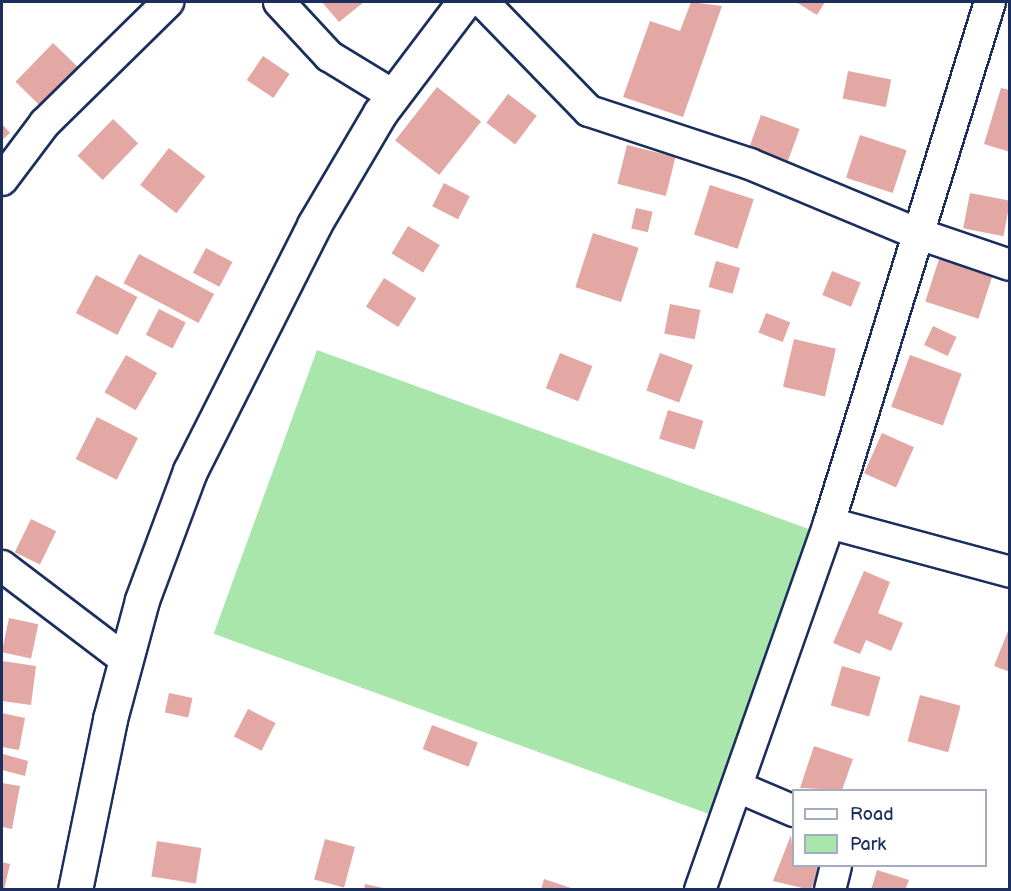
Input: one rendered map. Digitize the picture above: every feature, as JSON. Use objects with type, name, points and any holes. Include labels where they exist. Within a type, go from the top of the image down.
[{"type":"street","points":[[2,180],[45,123],[168,2]]},
{"type":"street","points":[[279,2],[329,56],[393,95]]},
{"type":"street","points":[[75,890],[126,660],[190,471],[314,225],[393,95],[464,2]]},
{"type":"street","points":[[483,2],[590,111],[750,164],[916,233],[1010,265]]},
{"type":"street","points":[[700,890],[740,788],[829,523],[916,233],[990,2]]},
{"type":"street","points":[[829,523],[1010,572]]},
{"type":"street","points":[[3,571],[126,660]]},
{"type":"street","points":[[740,788],[792,810]]},
{"type":"street","points":[[830,890],[836,867]]},
{"type":"green space","points":[[317,350],[815,531],[712,815],[214,634]]},
{"type":"building","points":[[322,2],[364,2],[339,22]]},
{"type":"building","points":[[691,2],[722,6],[683,117],[623,97],[650,21],[680,31]]},
{"type":"building","points":[[796,2],[825,2],[817,15]]},
{"type":"building","points":[[53,43],[82,71],[44,110],[15,82]]},
{"type":"building","points":[[263,56],[290,74],[273,98],[247,80]]},
{"type":"building","points":[[848,71],[891,79],[886,107],[843,98]]},
{"type":"building","points":[[437,87],[481,121],[439,175],[395,141]]},
{"type":"building","points":[[1001,88],[1010,90],[1010,152],[984,144]]},
{"type":"building","points":[[508,94],[537,116],[515,144],[486,123]]},
{"type":"building","points":[[761,115],[800,129],[788,161],[749,147]]},
{"type":"building","points":[[113,119],[138,143],[103,180],[78,156]]},
{"type":"building","points":[[2,124],[10,133],[2,140]]},
{"type":"building","points":[[860,135],[907,150],[893,193],[846,178]]},
{"type":"building","points":[[627,145],[676,157],[666,196],[617,184]]},
{"type":"building","points":[[169,148],[205,176],[176,213],[140,185]]},
{"type":"building","points":[[444,183],[470,196],[458,219],[432,206]]},
{"type":"building","points":[[710,185],[754,199],[738,249],[694,234]]},
{"type":"building","points":[[970,193],[1010,201],[1003,236],[963,228]]},
{"type":"building","points":[[636,208],[653,212],[648,232],[631,228]]},
{"type":"building","points":[[408,226],[440,245],[423,272],[392,253]]},
{"type":"building","points":[[593,233],[639,248],[621,302],[575,287]]},
{"type":"building","points":[[206,248],[232,262],[219,287],[193,273]]},
{"type":"building","points":[[941,253],[994,270],[978,319],[925,302]]},
{"type":"building","points":[[139,254],[214,294],[199,323],[124,283]]},
{"type":"building","points":[[716,261],[740,268],[733,294],[709,287]]},
{"type":"building","points":[[832,271],[861,283],[851,307],[822,295]]},
{"type":"building","points":[[96,275],[137,297],[117,335],[76,313]]},
{"type":"building","points":[[384,278],[416,298],[398,327],[366,307]]},
{"type":"building","points":[[670,304],[700,310],[695,339],[664,333]]},
{"type":"building","points":[[159,309],[186,323],[173,348],[146,335]]},
{"type":"building","points":[[766,313],[790,322],[783,342],[758,333]]},
{"type":"building","points":[[933,326],[957,337],[948,356],[924,345]]},
{"type":"building","points":[[794,339],[836,349],[825,396],[783,387]]},
{"type":"building","points":[[560,353],[592,366],[578,401],[546,388]]},
{"type":"building","points":[[660,353],[693,365],[679,403],[646,391]]},
{"type":"building","points":[[126,355],[157,373],[136,410],[104,392]]},
{"type":"building","points":[[910,355],[962,374],[943,425],[891,407]]},
{"type":"building","points":[[668,410],[703,421],[695,450],[659,439]]},
{"type":"building","points":[[97,417],[138,438],[117,480],[76,459]]},
{"type":"building","points":[[882,433],[914,447],[896,487],[864,473]]},
{"type":"building","points":[[31,519],[56,531],[40,565],[15,552]]},
{"type":"building","points":[[864,571],[890,582],[878,613],[903,623],[891,651],[866,640],[860,654],[833,643]]},
{"type":"building","points":[[9,618],[38,624],[31,658],[2,652]]},
{"type":"building","points":[[1008,631],[1010,632],[1010,672],[994,666]]},
{"type":"building","points":[[2,661],[36,666],[31,705],[2,701]]},
{"type":"building","points":[[842,666],[880,677],[869,716],[831,705]]},
{"type":"building","points":[[169,693],[192,698],[188,718],[165,713]]},
{"type":"building","points":[[920,695],[961,706],[948,752],[908,741]]},
{"type":"building","points":[[248,709],[276,723],[262,751],[234,737]]},
{"type":"building","points":[[2,713],[25,718],[19,750],[2,747]]},
{"type":"building","points":[[432,725],[478,743],[468,767],[423,749]]},
{"type":"building","points":[[814,746],[853,759],[842,789],[800,788]]},
{"type":"building","points":[[3,754],[28,761],[25,776],[2,770]]},
{"type":"building","points":[[2,783],[20,786],[12,829],[2,827]]},
{"type":"building","points":[[791,835],[792,867],[820,867],[811,890],[773,881]]},
{"type":"building","points":[[325,839],[355,847],[344,888],[314,880]]},
{"type":"building","points":[[157,841],[201,848],[196,884],[151,877]]},
{"type":"building","points":[[2,862],[10,864],[4,890],[2,890]]},
{"type":"building","points":[[877,870],[909,880],[905,890],[871,890]]},
{"type":"building","points":[[544,879],[574,889],[574,890],[541,890]]},
{"type":"building","points":[[365,884],[388,889],[388,890],[364,890]]}]
